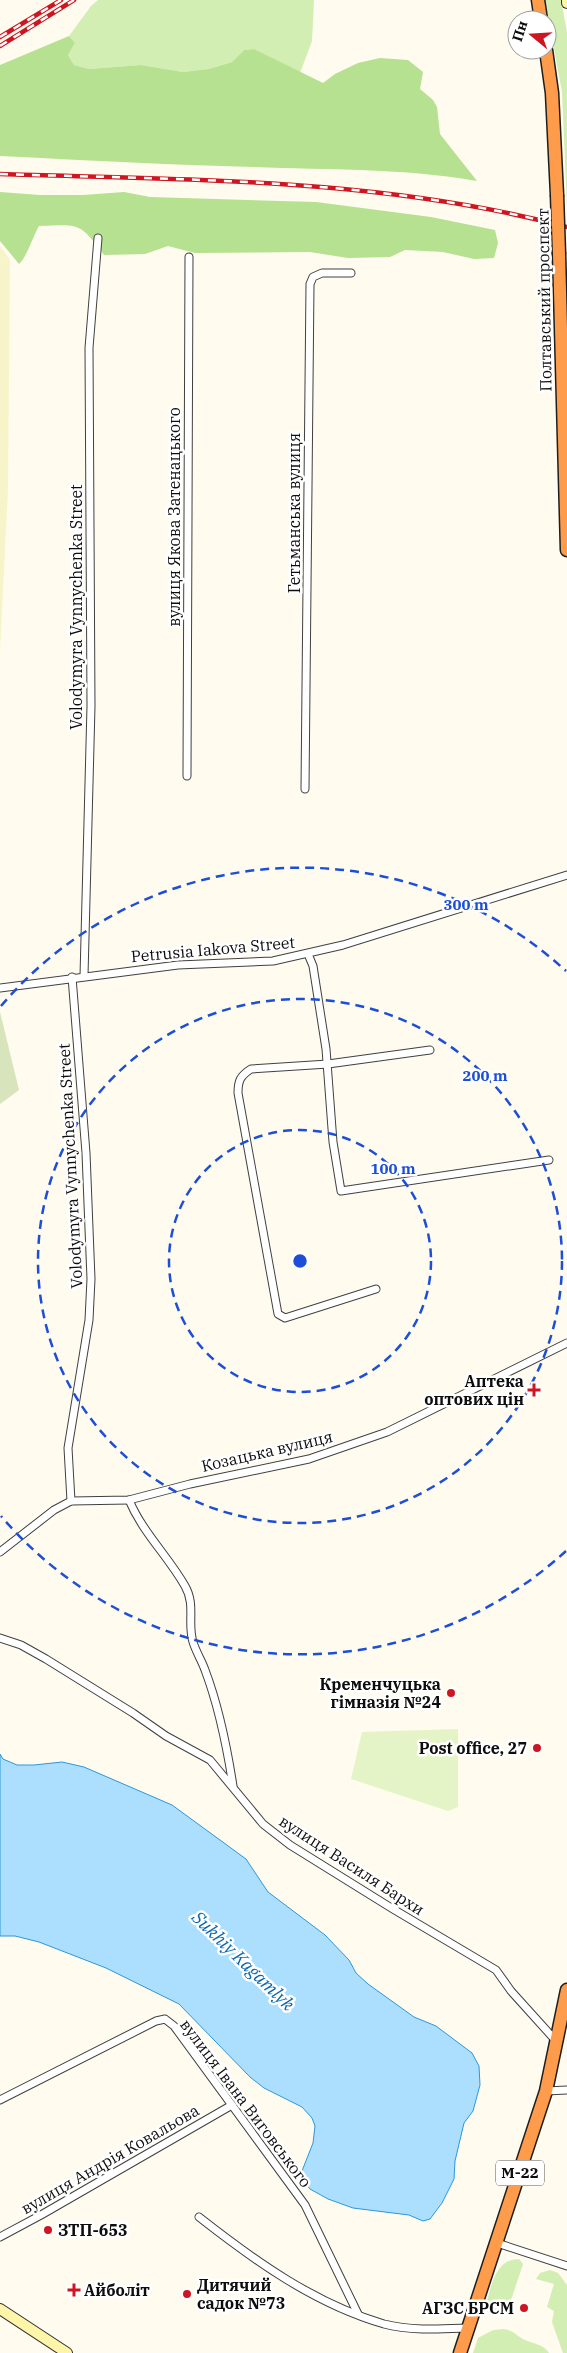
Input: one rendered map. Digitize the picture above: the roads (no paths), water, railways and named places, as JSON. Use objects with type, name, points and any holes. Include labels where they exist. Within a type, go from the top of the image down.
[{"type":"highway","name":"Полтавський проспект","points":[[547,60],[552,92],[558,196],[567,550]]},
{"type":"highway","name":"М-22","points":[[460,2353],[546,2091],[567,1990]]},
{"type":"street","name":"Volodymyra Vynnychenka Street","points":[[84,976],[91,706],[89,348],[98,238]]},
{"type":"street","name":"вулиця Якова Затенацького","points":[[187,776],[189,257]]},
{"type":"street","name":"Гетьманська вулиця","points":[[305,789],[310,284],[313,277],[322,273],[351,273]]},
{"type":"street","name":"Petrusia Iakova Street","points":[[0,988],[72,977],[178,966],[273,961],[308,954],[567,874]]},
{"type":"street","points":[[308,954],[313,966],[328,1064],[333,1142],[341,1191],[549,1160]]},
{"type":"street","name":"Volodymyra Vynnychenka Street","points":[[71,1501],[68,1448],[89,1320],[91,1279],[86,1153],[72,977]]},
{"type":"street","points":[[376,1289],[285,1318],[278,1314],[238,1093],[238,1082],[242,1075],[251,1069],[328,1064],[430,1050]]},
{"type":"street","name":"Козацька вулиця","points":[[0,1552],[54,1510],[71,1501],[128,1500],[190,1484],[309,1459],[348,1446],[421,1416],[567,1343]]},
{"type":"street","points":[[128,1500],[137,1519],[186,1586],[192,1601],[192,1641],[205,1670],[227,1745],[233,1786]]},
{"type":"street","name":"вулиця Василя Бархи","points":[[0,1638],[20,1645],[46,1658],[166,1736],[210,1760],[264,1824],[290,1845],[496,1970],[511,1991],[557,2042]]},
{"type":"street","name":"вулиця Івана Виговського","points":[[0,2100],[156,2021],[165,2020],[174,2026],[305,2205],[358,2314]]},
{"type":"street","points":[[546,2091],[567,2090]]},
{"type":"street","name":"вулиця Андрія Ковальова","points":[[0,2237],[232,2105]]},
{"type":"street","points":[[199,2218],[275,2274],[358,2314],[386,2324],[424,2329],[468,2328]]},
{"type":"street","points":[[497,2242],[567,2266]]},
{"type":"street","points":[[0,2309],[66,2353]]},
{"type":"water","name":"Sukhiy Kagamlyk","points":[[0,1754],[3,1759],[17,1765],[62,1762],[84,1767],[172,1805],[246,1859],[268,1892],[325,1935],[349,1960],[356,1973],[368,1984],[414,2017],[436,2026],[472,2053],[479,2066],[480,2085],[473,2111],[464,2123],[455,2161],[454,2179],[442,2203],[430,2219],[423,2221],[409,2215],[353,2208],[328,2199],[310,2189],[303,2181],[302,2171],[313,2143],[315,2126],[312,2118],[302,2107],[264,2088],[250,2077],[179,2004],[106,1968],[39,1942],[15,1936],[0,1936]]},
{"type":"railway","points":[[0,37],[61,0]]},
{"type":"railway","points":[[0,46],[74,0]]},
{"type":"railway","points":[[0,174],[214,180],[356,190],[427,199],[497,211],[567,227]]},
{"type":"place","name":"Аптека оптових цін","points":[[534,1390]]},
{"type":"place","name":"Кременчуцька гімназія №24","points":[[451,1693]]},
{"type":"place","name":"Post office, 27","points":[[537,1748]]},
{"type":"place","name":"ЗТП-653","points":[[48,2230]]},
{"type":"place","name":"Айболіт","points":[[74,2290]]},
{"type":"place","name":"Дитячий садок №73","points":[[187,2294]]},
{"type":"place","name":"АГЗС БРСМ","points":[[524,2308]]}]
